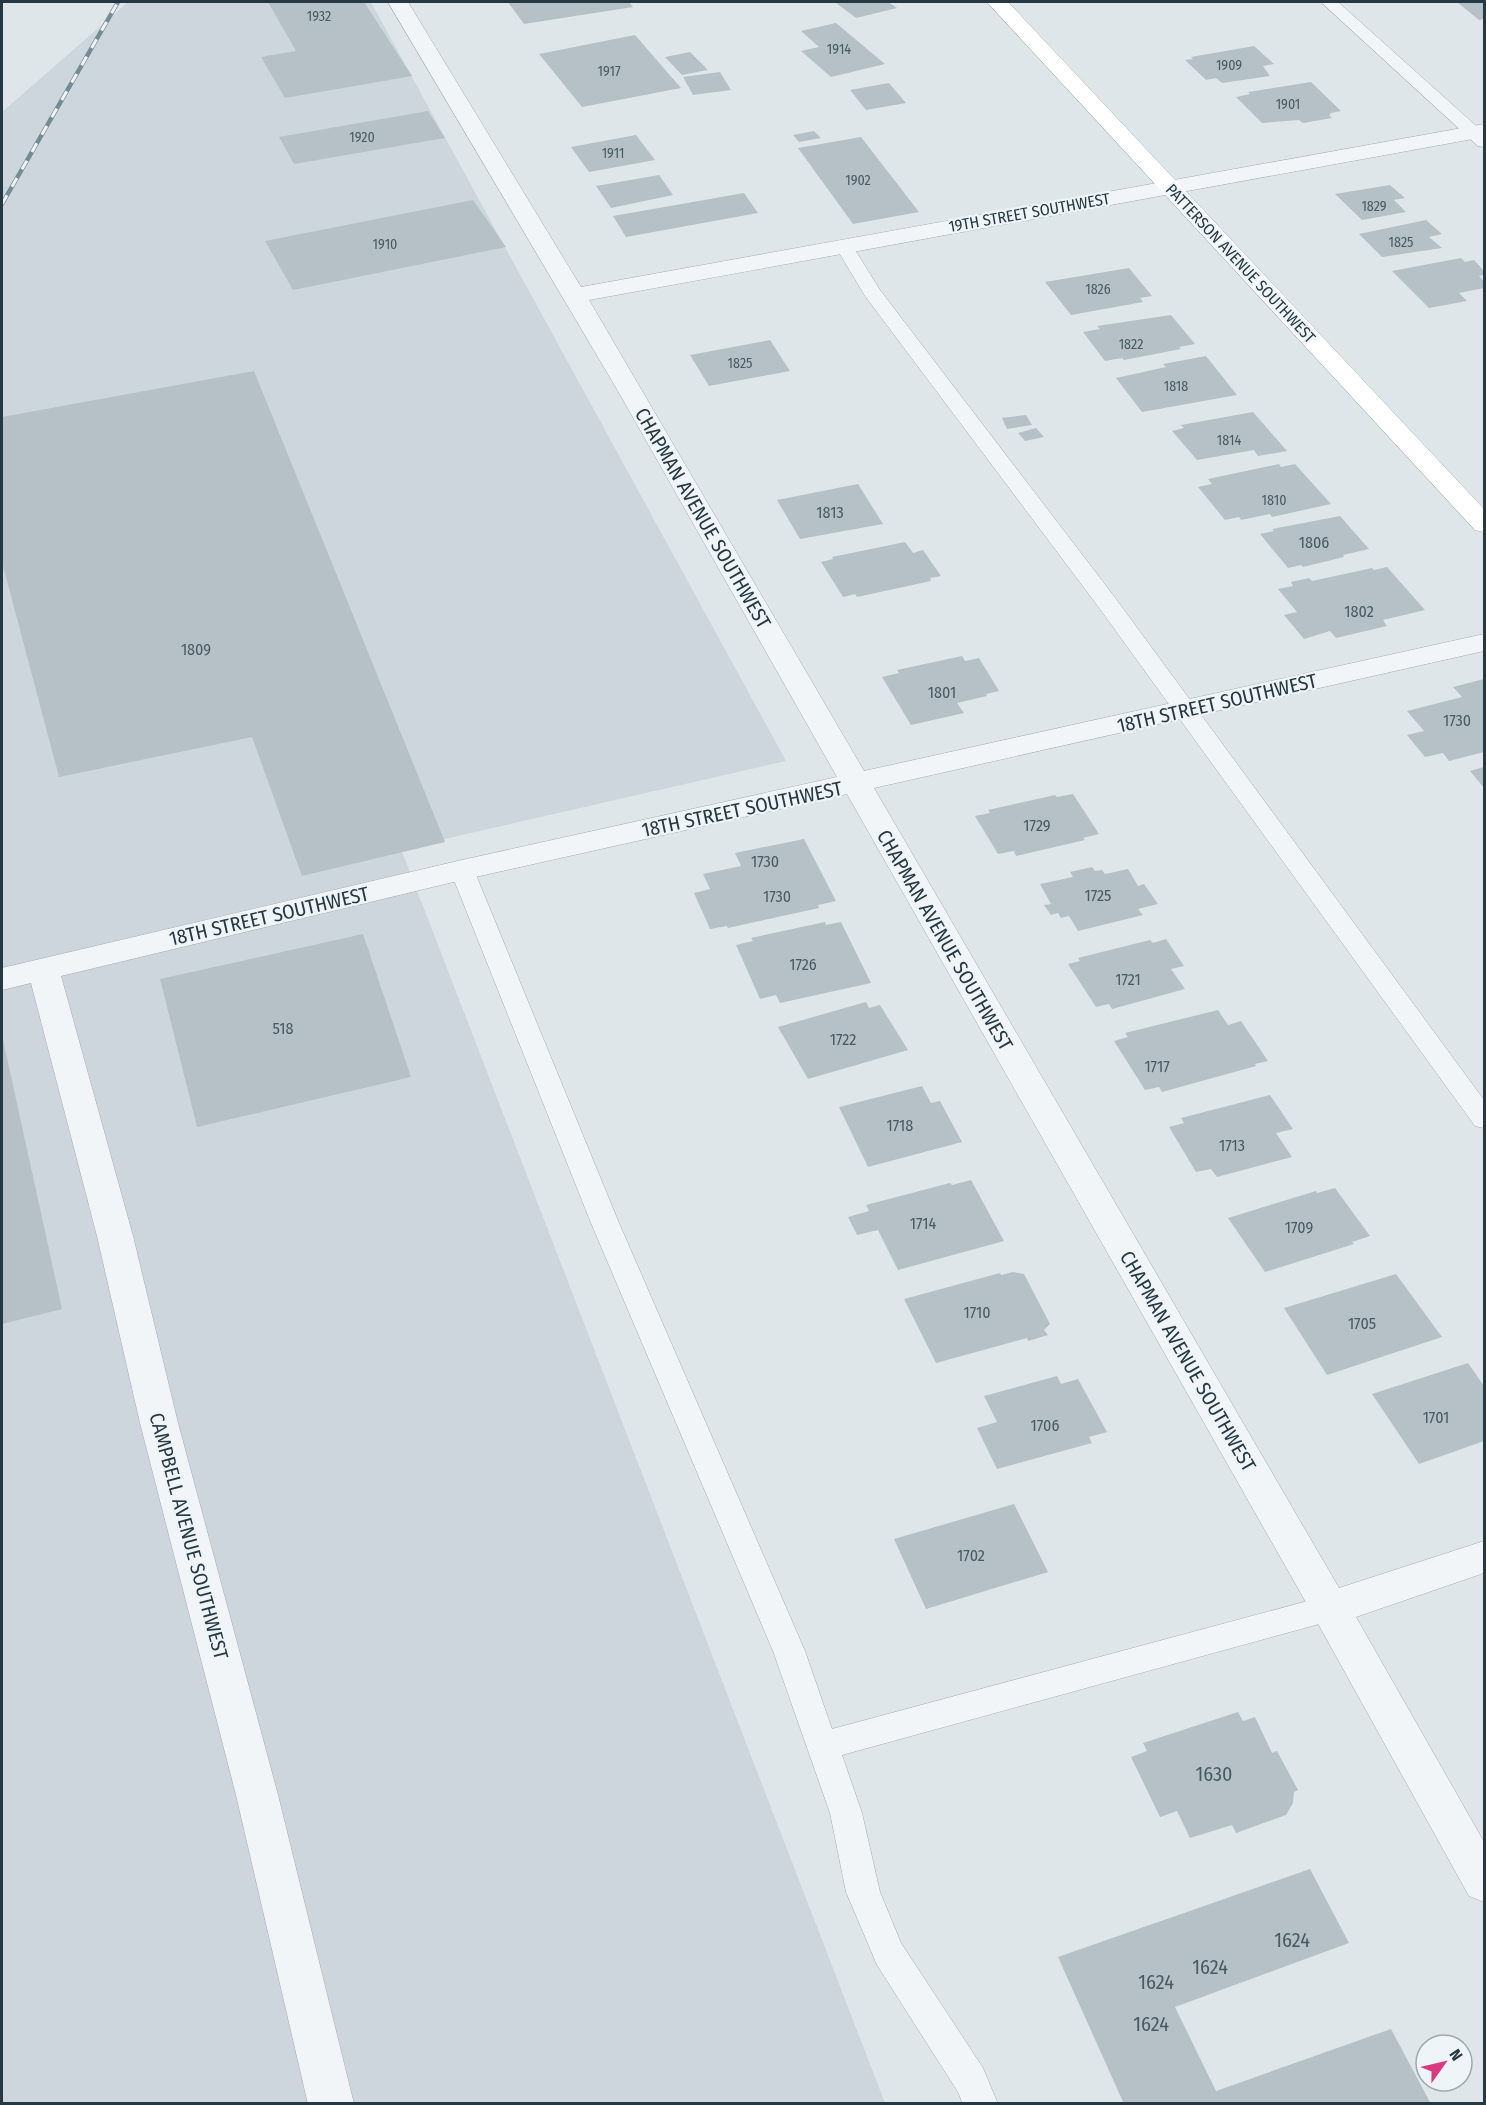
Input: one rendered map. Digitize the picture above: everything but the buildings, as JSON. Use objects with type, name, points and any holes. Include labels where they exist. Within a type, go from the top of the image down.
[{"type":"main road","name":"PATTERSON AVENUE SOUTHWEST","points":[[997,2],[1485,524]]},
{"type":"street","name":"CHAPMAN AVENUE SOUTHWEST","points":[[398,2],[631,391],[1485,1882]]},
{"type":"street","name":"19TH STREET SOUTHWEST","points":[[574,296],[1170,186],[1481,135]]},
{"type":"street","name":"18TH STREET SOUTHWEST","points":[[2,979],[462,870],[1185,711],[1485,642]]},
{"type":"street","name":"CAMPBELL AVENUE SOUTHWEST","points":[[43,969],[115,1236],[159,1423],[257,1795],[331,2103]]},
{"type":"street","points":[[1330,1608],[1485,1557]]},
{"type":"lane","points":[[1329,2],[1481,135]]},
{"type":"lane","points":[[844,246],[872,292],[1185,711],[1485,1119]]},
{"type":"lane","points":[[462,870],[605,1223],[789,1651],[846,1813],[863,1892],[889,1954],[970,2080],[981,2103]]},
{"type":"lane","points":[[823,1746],[1330,1608]]},
{"type":"shaded area","points":[[128,2],[371,2],[786,761],[401,849],[885,2103],[2,2103],[2,112]]},
{"type":"railway","points":[[2,204],[118,2]]}]
